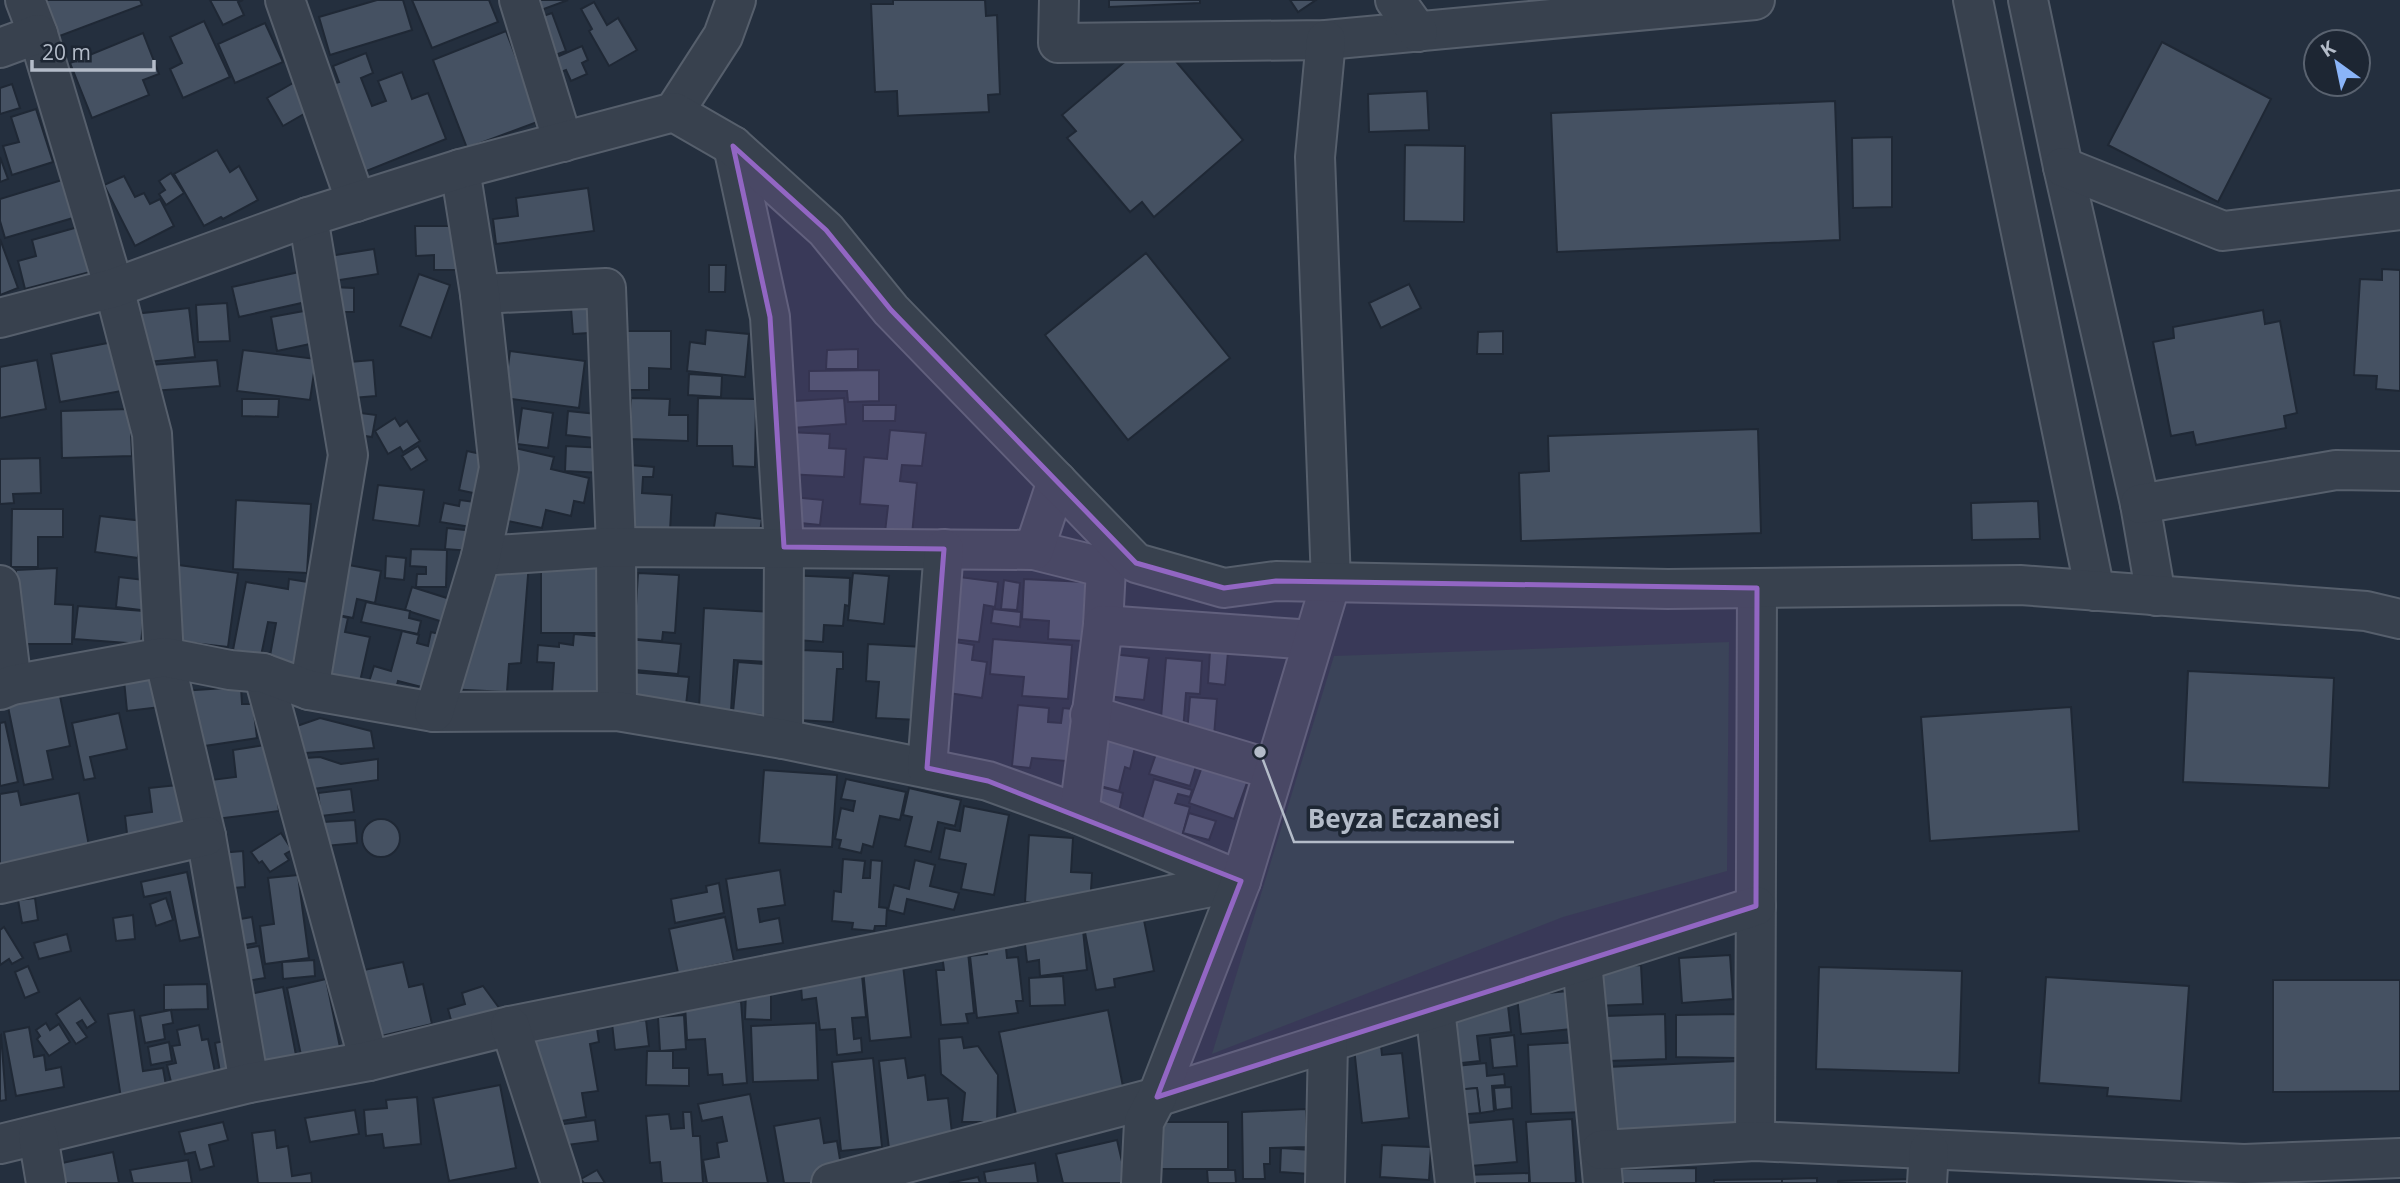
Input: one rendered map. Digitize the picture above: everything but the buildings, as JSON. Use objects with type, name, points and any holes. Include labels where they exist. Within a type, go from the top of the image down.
[{"type":"street","points":[[285,0],[356,202]]},
{"type":"street","points":[[519,0],[563,142]]},
{"type":"street","points":[[0,318],[114,288],[308,217],[460,169],[674,112],[723,37],[736,0]]},
{"type":"street","points":[[1059,0],[1058,43],[1326,40],[1418,32],[1541,10],[1755,0]]},
{"type":"street","points":[[1395,0],[1418,32]]},
{"type":"street","points":[[1973,0],[2095,592]]},
{"type":"street","points":[[2028,0],[2140,504],[2156,596]]},
{"type":"street","points":[[0,48],[32,17],[114,288],[152,433],[164,657],[206,836],[249,1083]]},
{"type":"street","points":[[1141,1183],[1144,1122],[1157,1097],[1241,881],[1331,582],[1315,158],[1326,40]]},
{"type":"street","points":[[674,112],[733,146],[826,230],[891,310],[1136,563],[1224,589],[1276,581],[1668,589],[2020,585],[2366,611],[2400,619]]},
{"type":"street","points":[[733,146],[770,317],[784,547],[783,739]]},
{"type":"street","points":[[2063,167],[2223,231],[2400,210]]},
{"type":"street","points":[[433,712],[481,556],[499,468],[480,294],[460,169]]},
{"type":"street","points":[[308,217],[348,455],[309,690]]},
{"type":"street","points":[[480,294],[606,288],[616,547],[617,711]]},
{"type":"street","points":[[2140,504],[2336,470],[2400,471]]},
{"type":"street","points":[[1034,550],[1057,481]]},
{"type":"street","points":[[481,556],[616,547],[1034,550],[1106,568],[1103,625],[1079,814]]},
{"type":"street","points":[[927,768],[944,549]]},
{"type":"street","points":[[0,585],[6,688],[164,657],[230,670],[264,673],[309,690],[433,712],[617,711],[783,739],[988,782],[1079,814],[1241,881]]},
{"type":"street","points":[[1755,1141],[1757,588]]},
{"type":"street","points":[[1103,625],[1313,640]]},
{"type":"street","points":[[264,673],[369,1060]]},
{"type":"street","points":[[1090,715],[1273,770]]},
{"type":"street","points":[[0,884],[206,836]]},
{"type":"street","points":[[0,1144],[249,1083],[369,1060],[510,1026],[1241,881]]},
{"type":"street","points":[[831,1183],[1157,1097],[1756,906]]},
{"type":"street","points":[[1582,962],[1602,1167],[1755,1141],[1928,1166],[2243,1174],[2400,1158]]},
{"type":"street","points":[[1435,1009],[1455,1183]]},
{"type":"street","points":[[510,1026],[561,1183]]},
{"type":"street","points":[[1325,1183],[1328,1043]]},
{"type":"street","points":[[38,1136],[46,1183]]},
{"type":"highlighted area","points":[[733,146],[826,230],[891,310],[1136,563],[1224,588],[1276,581],[1757,588],[1756,906],[1157,1097],[1241,881],[988,781],[927,768],[944,549],[784,547],[770,317]]},
{"type":"green space","points":[[1729,642],[1727,871],[1563,917],[1212,1054],[1334,656]]},
{"type":"place","name":"Beyza Eczanesi","points":[[1260,752]]}]
